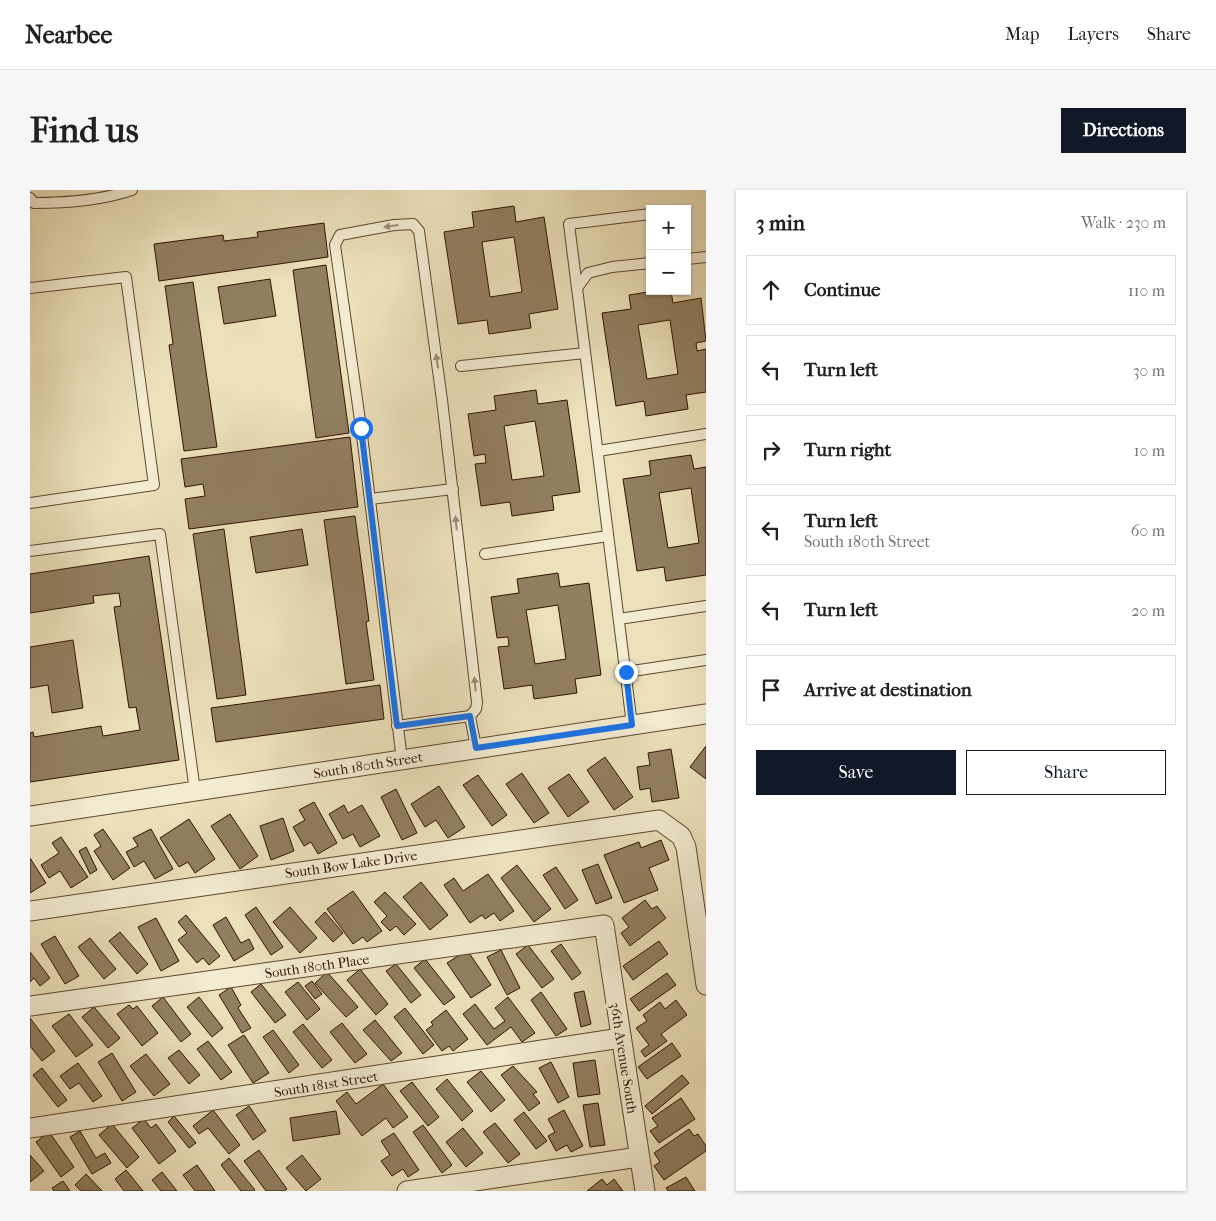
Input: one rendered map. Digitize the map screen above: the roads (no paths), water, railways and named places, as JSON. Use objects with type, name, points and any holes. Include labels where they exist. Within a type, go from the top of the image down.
[{"type":"street","name":"South 180th Street","points":[[30,816],[706,714]]},
{"type":"street","name":"South Bow Lake Drive","points":[[30,911],[659,820],[670,826],[681,836],[686,847],[706,985]]},
{"type":"street","name":"South 180th Place","points":[[30,1006],[604,925]]},
{"type":"street","name":"36th Avenue South","points":[[604,925],[644,1191]]},
{"type":"street","name":"South 181st Street","points":[[30,1128],[621,1038]]},
{"type":"street","points":[[407,1191],[639,1157]]},
{"type":"lane","points":[[30,198],[34,204],[52,203],[120,194],[132,190]]},
{"type":"lane","points":[[632,725],[569,224],[646,214]]},
{"type":"lane","points":[[397,726],[470,716],[476,709],[477,702],[453,489],[419,231],[413,224],[394,225],[340,235],[335,245],[370,499],[397,726],[402,760]]},
{"type":"lane","points":[[691,259],[706,257]]},
{"type":"lane","points":[[577,288],[588,273],[612,267],[646,263]]},
{"type":"lane","points":[[30,288],[126,277],[154,485],[30,503]]},
{"type":"lane","points":[[461,366],[585,353]]},
{"type":"lane","points":[[598,451],[706,434]]},
{"type":"lane","points":[[370,499],[453,489]]},
{"type":"lane","points":[[30,551],[160,534],[195,791]]},
{"type":"lane","points":[[485,554],[608,536]]},
{"type":"lane","points":[[619,619],[706,606]]},
{"type":"lane","points":[[626,672],[706,660]]},
{"type":"lane","points":[[470,716],[476,748]]}]
